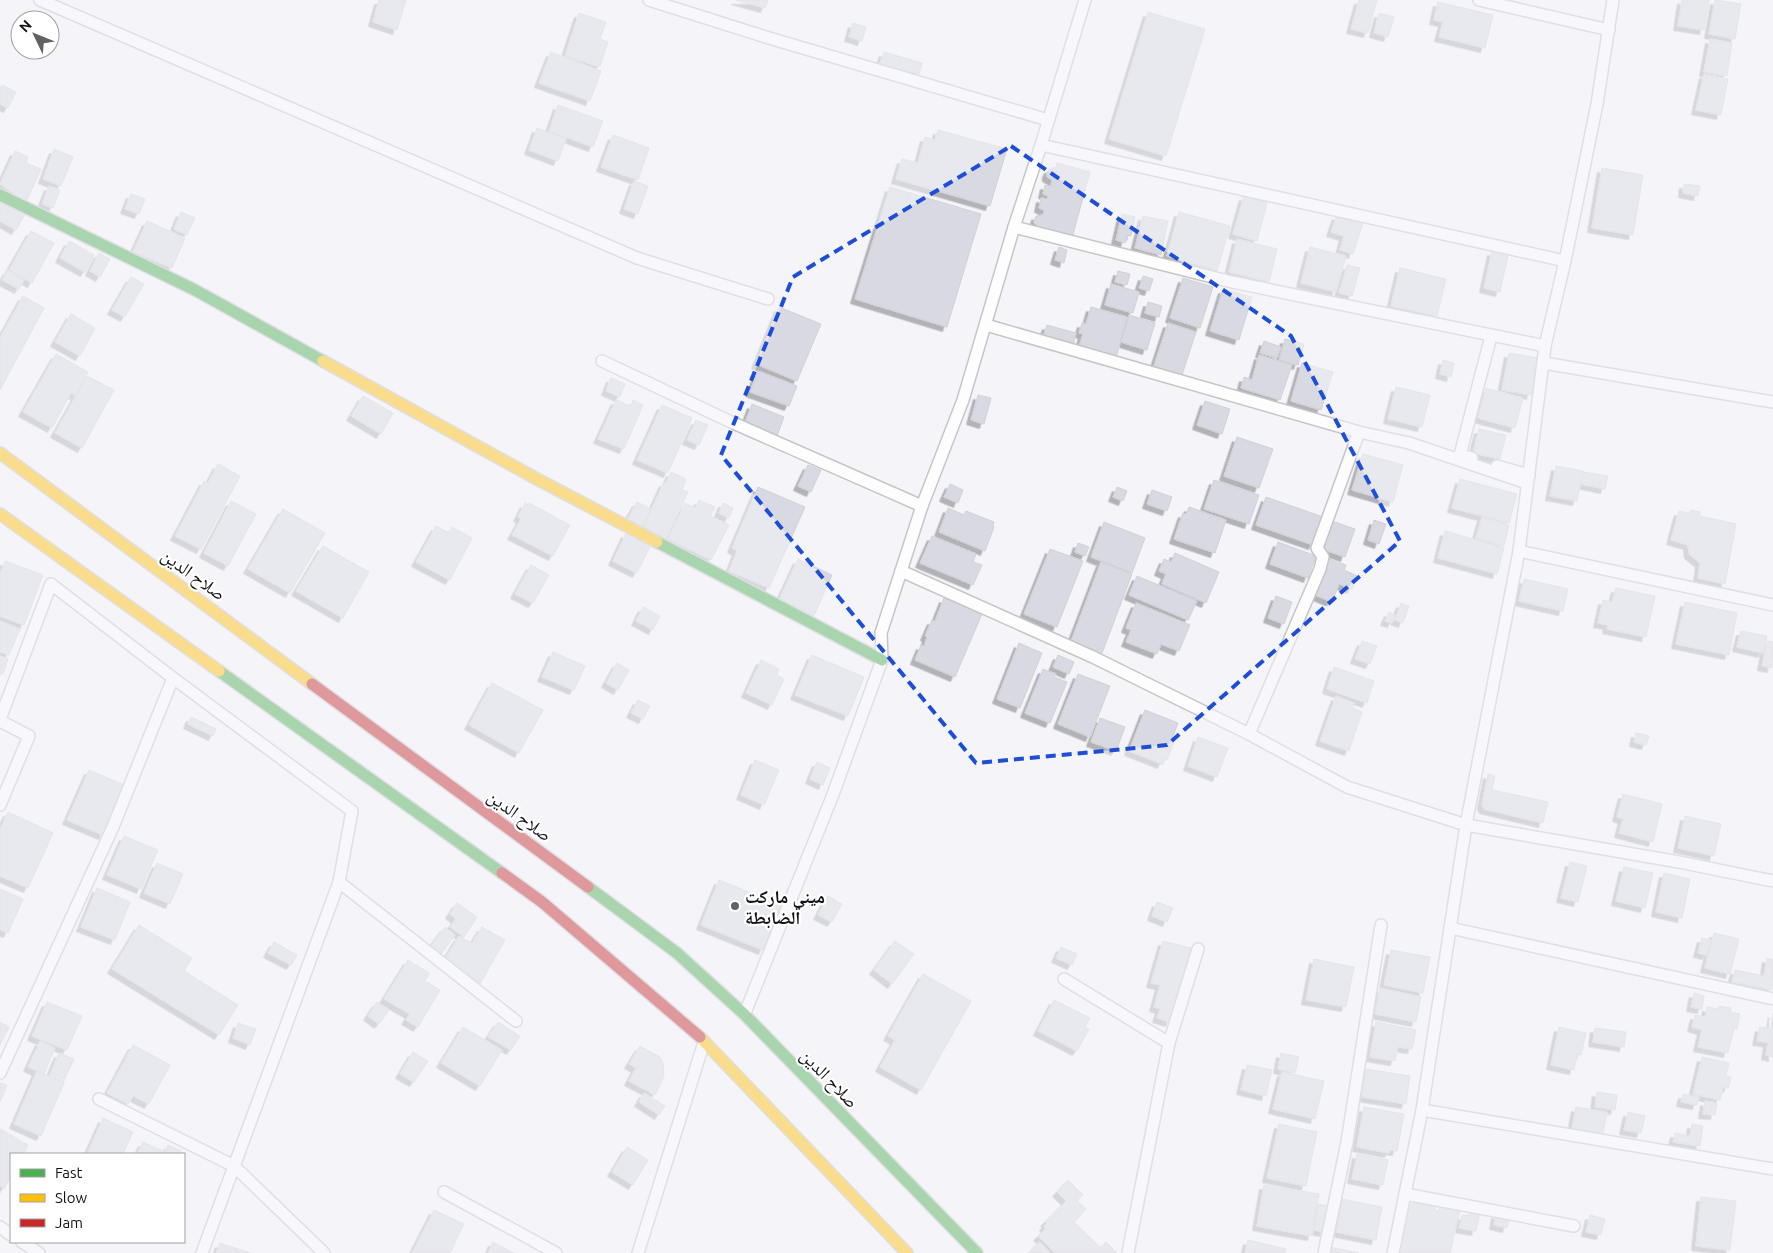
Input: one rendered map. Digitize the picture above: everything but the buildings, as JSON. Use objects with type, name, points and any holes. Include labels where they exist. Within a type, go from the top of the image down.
[{"type":"main road","points":[[0,195],[195,290],[535,478],[882,660]]},
{"type":"main road","name":"صلاح الدين","points":[[0,453],[677,953],[744,1014],[977,1253]]},
{"type":"main road","points":[[0,514],[542,902],[704,1041],[907,1253]]},
{"type":"lane","points":[[40,0],[638,258],[768,299]]},
{"type":"lane","points":[[649,0],[769,38],[1048,120]]},
{"type":"lane","points":[[744,1014],[832,797],[882,660],[881,634],[922,506],[963,400],[1014,227],[1085,0]]},
{"type":"lane","points":[[1479,0],[1609,30]]},
{"type":"lane","points":[[1393,1253],[1422,1110],[1466,825],[1520,551],[1545,346],[1565,261],[1596,104],[1613,0]]},
{"type":"lane","points":[[1041,145],[1565,261]]},
{"type":"lane","points":[[1014,227],[1232,282],[1545,346]]},
{"type":"lane","points":[[986,325],[1528,479]]},
{"type":"lane","points":[[1491,336],[1460,455],[1528,479]]},
{"type":"lane","points":[[602,361],[731,422],[922,506]]},
{"type":"lane","points":[[1544,363],[1773,402]]},
{"type":"lane","points":[[1249,734],[1320,569],[1323,557],[1317,548],[1359,432]]},
{"type":"lane","points":[[1520,551],[1773,605]]},
{"type":"lane","points":[[901,571],[1093,657],[1249,734],[1346,787],[1466,825],[1679,862],[1773,881]]},
{"type":"lane","points":[[0,805],[29,736],[0,720],[51,584],[173,678],[352,811],[339,882],[202,1253]]},
{"type":"lane","points":[[0,1073],[113,827],[173,678]]},
{"type":"lane","points":[[339,882],[516,1021]]},
{"type":"lane","points":[[1324,1253],[1347,1142],[1381,925]]},
{"type":"lane","points":[[1450,928],[1773,999]]},
{"type":"lane","points":[[1128,1253],[1169,1042],[1198,949]]},
{"type":"lane","points":[[1064,979],[1169,1042]]},
{"type":"lane","points":[[638,1253],[704,1041]]},
{"type":"lane","points":[[99,1099],[234,1166],[324,1253]]},
{"type":"lane","points":[[1422,1110],[1773,1170]]},
{"type":"lane","points":[[444,1192],[556,1253]]},
{"type":"lane","points":[[1405,1194],[1574,1226]]},
{"type":"lane","points":[[24,1243],[39,1253]]},
{"type":"highlighted area","points":[[1011,146],[1291,336],[1400,541],[1167,745],[976,763],[721,455],[793,277]]},
{"type":"traffic: fast","points":[[0,195],[195,290],[323,361]]},
{"type":"traffic: fast","points":[[657,542],[882,660]]},
{"type":"traffic: fast","points":[[219,671],[502,873]]},
{"type":"traffic: fast","points":[[588,887],[677,953],[744,1014],[977,1253]]},
{"type":"traffic: slow","points":[[323,361],[535,478],[657,542]]},
{"type":"traffic: slow","points":[[0,453],[312,684]]},
{"type":"traffic: slow","points":[[0,514],[219,671]]},
{"type":"traffic: slow","points":[[700,1037],[907,1253]]},
{"type":"traffic: jam","points":[[312,684],[588,887]]},
{"type":"traffic: jam","points":[[502,873],[542,902],[700,1037]]},
{"type":"place","name":"ميني ماركت الضابطة","points":[[735,906]]}]
